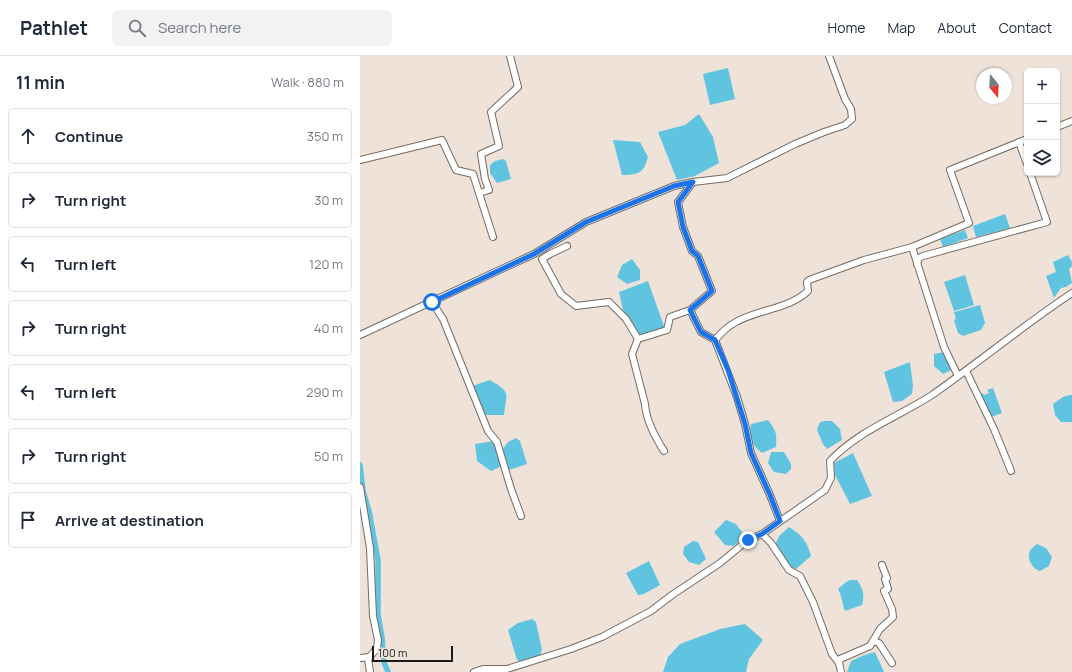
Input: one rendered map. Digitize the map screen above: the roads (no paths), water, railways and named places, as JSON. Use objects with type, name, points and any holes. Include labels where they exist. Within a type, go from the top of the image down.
[{"type":"street","points":[[479,193],[489,190],[485,179],[481,154],[499,146],[490,112],[518,87],[510,56]]},
{"type":"street","points":[[360,335],[534,254],[586,222],[674,186],[727,178],[796,144],[845,125],[852,119],[851,109],[845,99],[829,56]]},
{"type":"street","points":[[1060,126],[1072,121]]},
{"type":"street","points":[[360,160],[442,140],[456,170],[474,174],[493,237]]},
{"type":"street","points":[[715,340],[727,328],[736,322],[799,299],[808,291],[807,282],[809,280],[864,260],[912,248],[969,223],[950,170],[1024,140]]},
{"type":"street","points":[[1019,142],[1024,156]]},
{"type":"street","points":[[917,264],[919,258],[923,256],[1047,222],[1031,176]]},
{"type":"street","points":[[664,451],[653,434],[632,354],[638,340],[667,330],[670,317],[690,310],[712,291],[698,256],[692,251],[685,233],[678,202],[693,182]]},
{"type":"street","points":[[567,246],[550,254],[542,260],[561,294],[576,306],[609,302],[626,319],[638,340]]},
{"type":"street","points":[[912,248],[944,347],[958,376]]},
{"type":"street","points":[[474,672],[483,669],[507,669],[571,649],[602,638],[651,611],[720,563],[748,540],[762,534],[825,490],[832,478],[830,461],[839,451],[881,424],[931,395],[1072,293]]},
{"type":"street","points":[[432,302],[443,319],[488,431],[497,442],[511,490],[521,516]]},
{"type":"street","points":[[690,310],[701,332],[715,340],[737,397],[745,424],[751,453],[780,521]]},
{"type":"street","points":[[966,371],[994,429],[1011,471]]},
{"type":"street","points":[[360,487],[370,548],[373,616],[378,640],[377,648],[369,656],[360,658]]},
{"type":"street","points":[[762,534],[771,542],[789,570],[800,576],[812,602],[832,654],[839,662],[841,672]]},
{"type":"street","points":[[839,662],[840,660],[870,646],[880,629],[893,617],[892,609],[884,591],[888,588],[885,579],[887,578],[882,565]]},
{"type":"street","points":[[873,641],[879,643],[892,662]]},
{"type":"street","points":[[369,656],[368,661],[370,672]]},
{"type":"water","points":[[728,68],[735,99],[710,105],[703,74]]},
{"type":"water","points":[[699,114],[713,137],[719,163],[695,176],[677,180],[658,132],[685,125]]},
{"type":"water","points":[[613,140],[640,142],[648,157],[640,172],[636,174],[622,175]]},
{"type":"water","points":[[503,159],[506,161],[511,179],[497,183],[490,173],[490,165],[495,161]]},
{"type":"water","points":[[1005,214],[1010,228],[976,237],[973,226]]},
{"type":"water","points":[[965,230],[968,238],[943,247],[940,239]]},
{"type":"water","points":[[1068,255],[1072,262],[1072,266],[1069,269],[1072,283],[1061,288],[1054,298],[1046,276],[1056,272],[1053,262]]},
{"type":"water","points":[[632,259],[640,270],[640,280],[627,284],[617,277],[622,265]]},
{"type":"water","points":[[965,275],[974,305],[954,311],[944,282]]},
{"type":"water","points":[[648,281],[665,329],[638,336],[623,310],[619,292]]},
{"type":"water","points":[[980,305],[985,323],[981,330],[963,336],[958,333],[954,320],[956,319],[954,312]]},
{"type":"water","points":[[944,352],[952,370],[943,374],[934,366],[934,354]]},
{"type":"water","points":[[910,362],[913,386],[912,394],[902,401],[893,402],[884,372]]},
{"type":"water","points":[[490,380],[506,393],[504,415],[483,415],[472,386]]},
{"type":"water","points":[[993,388],[1002,413],[991,417],[981,394],[983,393],[984,395],[989,393],[987,390]]},
{"type":"water","points":[[1072,395],[1072,422],[1061,422],[1055,415],[1053,404],[1063,397]]},
{"type":"water","points":[[768,420],[775,432],[776,447],[762,453],[753,444],[750,428],[751,424]]},
{"type":"water","points":[[832,421],[840,429],[842,440],[827,449],[823,444],[817,430],[820,422]]},
{"type":"water","points":[[516,438],[520,441],[527,464],[509,470],[503,449],[508,442]]},
{"type":"water","points":[[494,441],[502,466],[491,471],[477,461],[475,444]]},
{"type":"water","points":[[771,452],[784,452],[791,464],[791,469],[786,474],[774,472],[768,463]]},
{"type":"water","points":[[853,453],[872,496],[850,504],[835,475],[834,463]]},
{"type":"water","points":[[726,520],[736,524],[742,532],[741,539],[734,546],[725,545],[714,532]]},
{"type":"water","points":[[789,527],[803,539],[808,546],[811,556],[796,569],[789,567],[775,545],[779,536]]},
{"type":"water","points":[[693,541],[698,542],[706,559],[699,565],[689,562],[683,554],[684,547]]},
{"type":"water","points":[[1037,544],[1046,548],[1052,557],[1049,566],[1040,571],[1033,566],[1029,557],[1030,550]]},
{"type":"water","points":[[649,561],[660,585],[644,594],[638,595],[626,573]]},
{"type":"water","points":[[850,580],[857,580],[859,583],[863,592],[863,601],[862,605],[845,611],[838,589]]},
{"type":"water","points":[[532,619],[536,622],[542,650],[539,657],[521,662],[517,660],[508,630],[518,623]]},
{"type":"water","points":[[745,624],[763,640],[749,659],[746,672],[663,672],[668,657],[680,644],[720,629]]},
{"type":"water","points":[[875,652],[884,672],[847,672],[851,661]]},
{"type":"waterway","points":[[360,465],[363,491],[369,511],[378,560],[378,614],[384,662],[388,672]]}]
